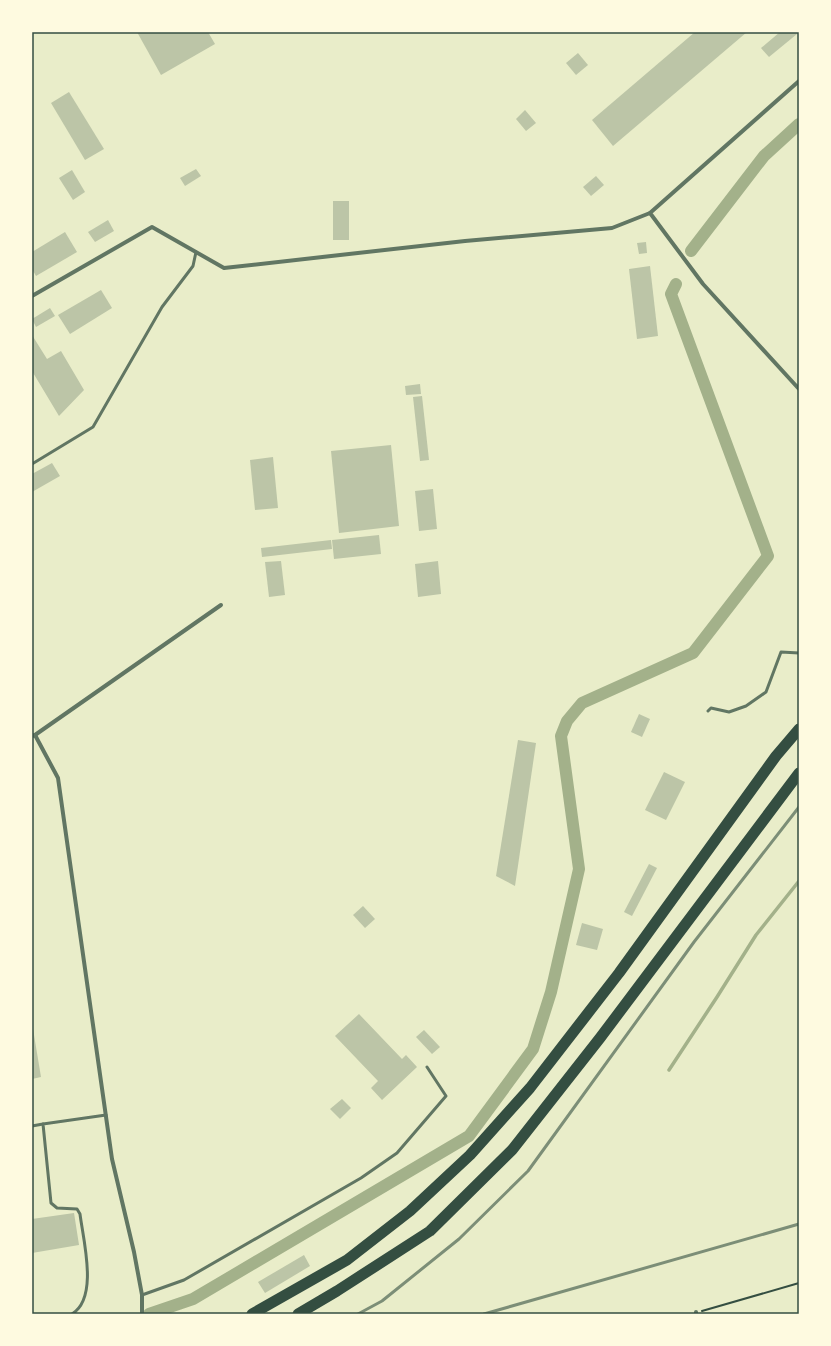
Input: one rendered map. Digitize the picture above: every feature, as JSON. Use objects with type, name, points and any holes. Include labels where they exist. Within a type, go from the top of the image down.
[{"type":"highway","points":[[252,1314],[346,1260],[410,1212],[470,1155],[530,1088],[614,979],[776,756],[799,729]]},
{"type":"highway","points":[[298,1314],[337,1291],[430,1231],[512,1150],[600,1038],[799,773]]},
{"type":"street","points":[[32,296],[152,227],[224,268],[464,240],[612,228],[650,213],[799,81]]},
{"type":"street","points":[[650,213],[703,284],[799,389]]},
{"type":"street","points":[[142,1314],[142,1295],[134,1252],[112,1159],[58,778],[34,736],[221,605]]},
{"type":"lane","points":[[32,464],[93,427],[162,307],[193,266],[196,252]]},
{"type":"lane","points":[[708,711],[711,708],[730,712],[746,706],[766,692],[781,652],[799,652]]},
{"type":"lane","points":[[142,1295],[184,1280],[361,1178],[397,1153],[446,1096],[427,1067]]},
{"type":"lane","points":[[32,1126],[106,1115]]},
{"type":"lane","points":[[43,1124],[51,1203],[57,1208],[77,1209],[80,1214],[88,1272],[86,1294],[78,1310],[72,1314]]},
{"type":"path","points":[[696,1313],[799,1284]]},
{"type":"building","points":[[137,32],[208,32],[215,44],[161,75]]},
{"type":"building","points":[[695,32],[747,32],[613,146],[592,120]]},
{"type":"building","points":[[780,32],[795,32],[797,34],[769,57],[761,48]]},
{"type":"building","points":[[578,53],[588,65],[576,75],[566,63]]},
{"type":"building","points":[[69,92],[104,149],[85,160],[51,103]]},
{"type":"building","points":[[525,110],[536,123],[526,131],[516,119]]},
{"type":"building","points":[[196,169],[201,176],[185,186],[180,178]]},
{"type":"building","points":[[72,170],[85,192],[73,200],[59,178]]},
{"type":"building","points":[[596,176],[604,185],[591,196],[583,187]]},
{"type":"building","points":[[333,201],[349,201],[349,240],[333,240]]},
{"type":"building","points":[[108,220],[114,231],[95,242],[88,232]]},
{"type":"building","points":[[65,232],[77,252],[36,276],[32,269],[32,252]]},
{"type":"building","points":[[646,242],[647,253],[639,254],[637,243]]},
{"type":"building","points":[[650,266],[658,336],[637,339],[629,269]]},
{"type":"building","points":[[101,290],[112,308],[70,334],[58,315]]},
{"type":"building","points":[[50,308],[55,316],[36,327],[32,319]]},
{"type":"building","points":[[32,335],[47,359],[61,351],[84,390],[59,416],[32,371]]},
{"type":"building","points":[[420,384],[421,394],[406,395],[405,386]]},
{"type":"building","points":[[422,396],[429,460],[420,461],[413,397]]},
{"type":"building","points":[[391,445],[399,526],[339,533],[331,451]]},
{"type":"building","points":[[273,457],[278,508],[255,510],[250,460]]},
{"type":"building","points":[[52,463],[60,476],[32,492],[32,474]]},
{"type":"building","points":[[433,489],[437,529],[419,531],[415,491]]},
{"type":"building","points":[[379,535],[381,554],[334,559],[332,540]]},
{"type":"building","points":[[331,540],[332,549],[262,557],[261,548]]},
{"type":"building","points":[[281,561],[285,595],[269,597],[265,562]]},
{"type":"building","points":[[438,561],[441,594],[418,597],[415,564]]},
{"type":"building","points":[[639,714],[650,719],[642,737],[631,732]]},
{"type":"building","points":[[518,740],[536,743],[515,886],[496,876]]},
{"type":"building","points":[[664,772],[685,782],[666,820],[645,810]]},
{"type":"building","points":[[649,864],[657,868],[632,916],[624,912]]},
{"type":"building","points":[[363,906],[375,919],[365,928],[353,915]]},
{"type":"building","points":[[582,923],[603,929],[597,950],[576,945]]},
{"type":"building","points":[[359,1014],[402,1059],[406,1055],[417,1067],[382,1100],[371,1088],[378,1081],[335,1036]]},
{"type":"building","points":[[32,1023],[41,1077],[32,1079]]},
{"type":"building","points":[[424,1030],[440,1047],[432,1054],[416,1037]]},
{"type":"building","points":[[342,1099],[351,1108],[340,1119],[330,1109]]},
{"type":"building","points":[[74,1213],[79,1245],[32,1253],[32,1219]]},
{"type":"building","points":[[304,1255],[310,1266],[265,1293],[258,1282]]},
{"type":"waterway","points":[[691,251],[764,156],[799,124]]},
{"type":"waterway","points":[[149,1314],[193,1299],[469,1136],[533,1049],[551,992],[579,869],[561,736],[567,721],[582,703],[693,653],[768,556],[671,294],[676,284]]},
{"type":"waterway","points":[[669,1070],[756,935],[799,881]]},
{"type":"railway","points":[[358,1314],[382,1301],[459,1239],[528,1171],[694,942],[799,807]]},
{"type":"railway","points":[[484,1314],[799,1224]]}]
